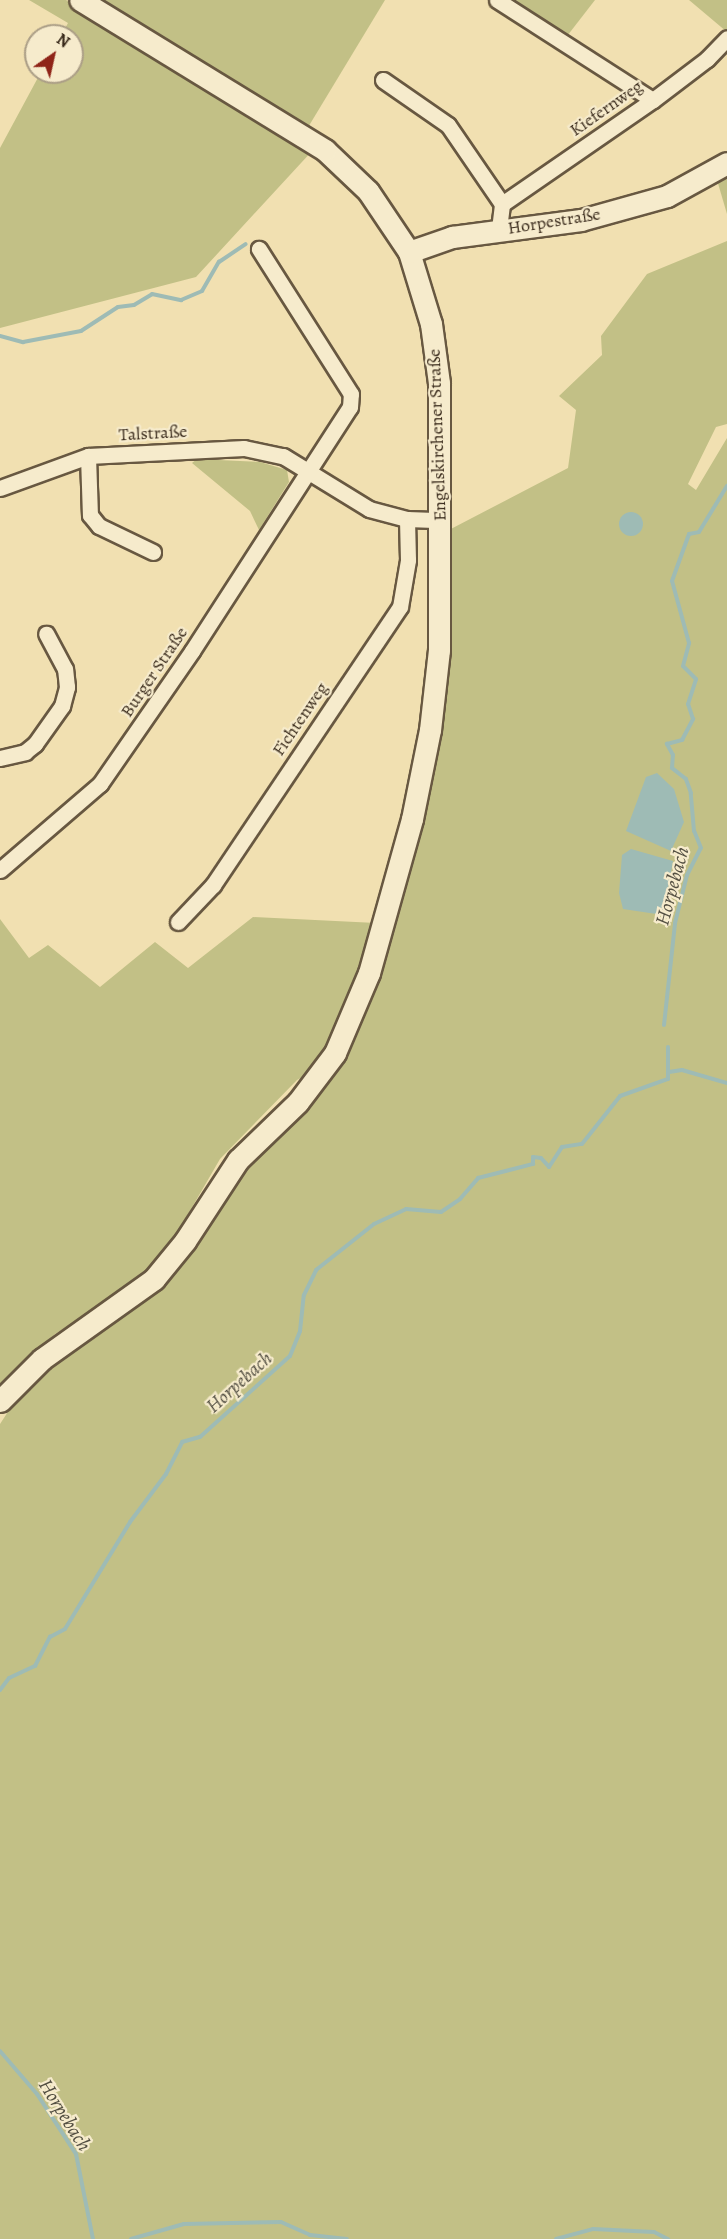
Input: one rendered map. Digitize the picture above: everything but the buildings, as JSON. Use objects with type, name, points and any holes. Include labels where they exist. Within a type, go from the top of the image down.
[{"type":"street","name":"Engelskirchener Straße","points":[[0,1401],[42,1359],[154,1279],[185,1241],[238,1160],[298,1102],[335,1053],[369,973],[420,782],[439,650],[441,520],[439,383],[431,324],[409,252],[368,191],[325,150],[80,0]]},
{"type":"street","points":[[497,0],[653,100]]},
{"type":"street","name":"Kiefernweg","points":[[502,204],[653,100],[707,59],[727,38]]},
{"type":"street","points":[[383,80],[448,125],[502,204],[499,229]]},
{"type":"street","name":"Horpestraße","points":[[409,252],[452,237],[581,220],[667,196],[727,163]]},
{"type":"street","points":[[260,249],[351,394],[350,407],[310,470]]},
{"type":"street","name":"Talstraße","points":[[0,488],[88,456],[244,448],[272,452],[310,470],[369,509],[407,519],[441,520]]},
{"type":"street","points":[[88,456],[90,515],[99,526],[153,552]]},
{"type":"street","name":"Burger Straße","points":[[0,870],[100,784],[310,470]]},
{"type":"street","name":"Fichtenweg","points":[[178,922],[213,885],[400,607],[408,560],[407,519]]},
{"type":"street","points":[[0,758],[25,752],[35,744],[62,706],[67,687],[65,669],[46,634]]},
{"type":"shaded area","points":[[29,0],[66,0],[313,150],[196,277],[0,328],[0,148],[35,84],[84,84],[84,24],[68,23]]},
{"type":"shaded area","points":[[90,0],[385,0],[307,129]]},
{"type":"shaded area","points":[[501,0],[595,0],[564,40]]},
{"type":"shaded area","points":[[689,0],[727,0],[727,32]]},
{"type":"shaded area","points":[[727,173],[727,214],[717,180]]},
{"type":"shaded area","points":[[727,241],[727,424],[716,427],[688,484],[696,490],[727,438],[727,2239],[0,2239],[0,1424],[15,1401],[49,1365],[140,1303],[171,1276],[242,1175],[308,1110],[329,1082],[356,1029],[427,800],[449,652],[447,531],[568,468],[576,410],[559,396],[602,355],[601,336],[647,274]]},
{"type":"shaded area","points":[[197,459],[260,462],[287,470],[289,482],[259,530],[250,511],[192,463]]},
{"type":"shaded area","points":[[253,917],[376,923],[339,1020],[312,1072],[297,1080],[220,1159],[169,1247],[151,1267],[121,1292],[55,1334],[0,1384],[0,919],[29,958],[48,945],[100,987],[155,942],[188,968]]},
{"type":"water","points":[[631,512],[639,516],[643,524],[639,532],[631,536],[623,532],[619,524],[623,516]]},
{"type":"water","points":[[657,773],[674,789],[684,822],[671,851],[626,831],[646,777]]},
{"type":"water","points":[[631,849],[673,861],[663,915],[623,909],[619,893],[622,855]]},
{"type":"waterway","points":[[0,336],[23,342],[81,331],[118,307],[134,305],[152,294],[181,300],[202,291],[219,262],[246,244]]},
{"type":"waterway","name":"Horpebach","points":[[664,1025],[675,923],[687,875],[701,848],[694,831],[691,793],[686,779],[672,768],[673,755],[667,744],[682,740],[693,719],[688,704],[696,679],[683,666],[689,643],[672,581],[689,534],[699,532],[727,486]]},
{"type":"waterway","name":"Horpebach","points":[[0,1690],[9,1678],[35,1666],[50,1637],[65,1629],[130,1522],[166,1474],[182,1442],[200,1437],[290,1356],[300,1331],[304,1295],[316,1270],[374,1224],[406,1209],[441,1212],[460,1199],[478,1178],[533,1164],[533,1157],[541,1158],[549,1167],[562,1147],[582,1144],[620,1096],[668,1079],[668,1047]]},
{"type":"waterway","points":[[669,1072],[682,1070],[727,1083]]},
{"type":"waterway","name":"Horpebach","points":[[0,2051],[37,2094],[76,2154],[93,2239]]},
{"type":"waterway","points":[[131,2239],[184,2224],[281,2222],[310,2235],[347,2239]]},
{"type":"waterway","points":[[556,2239],[593,2229],[654,2232],[668,2239]]}]
